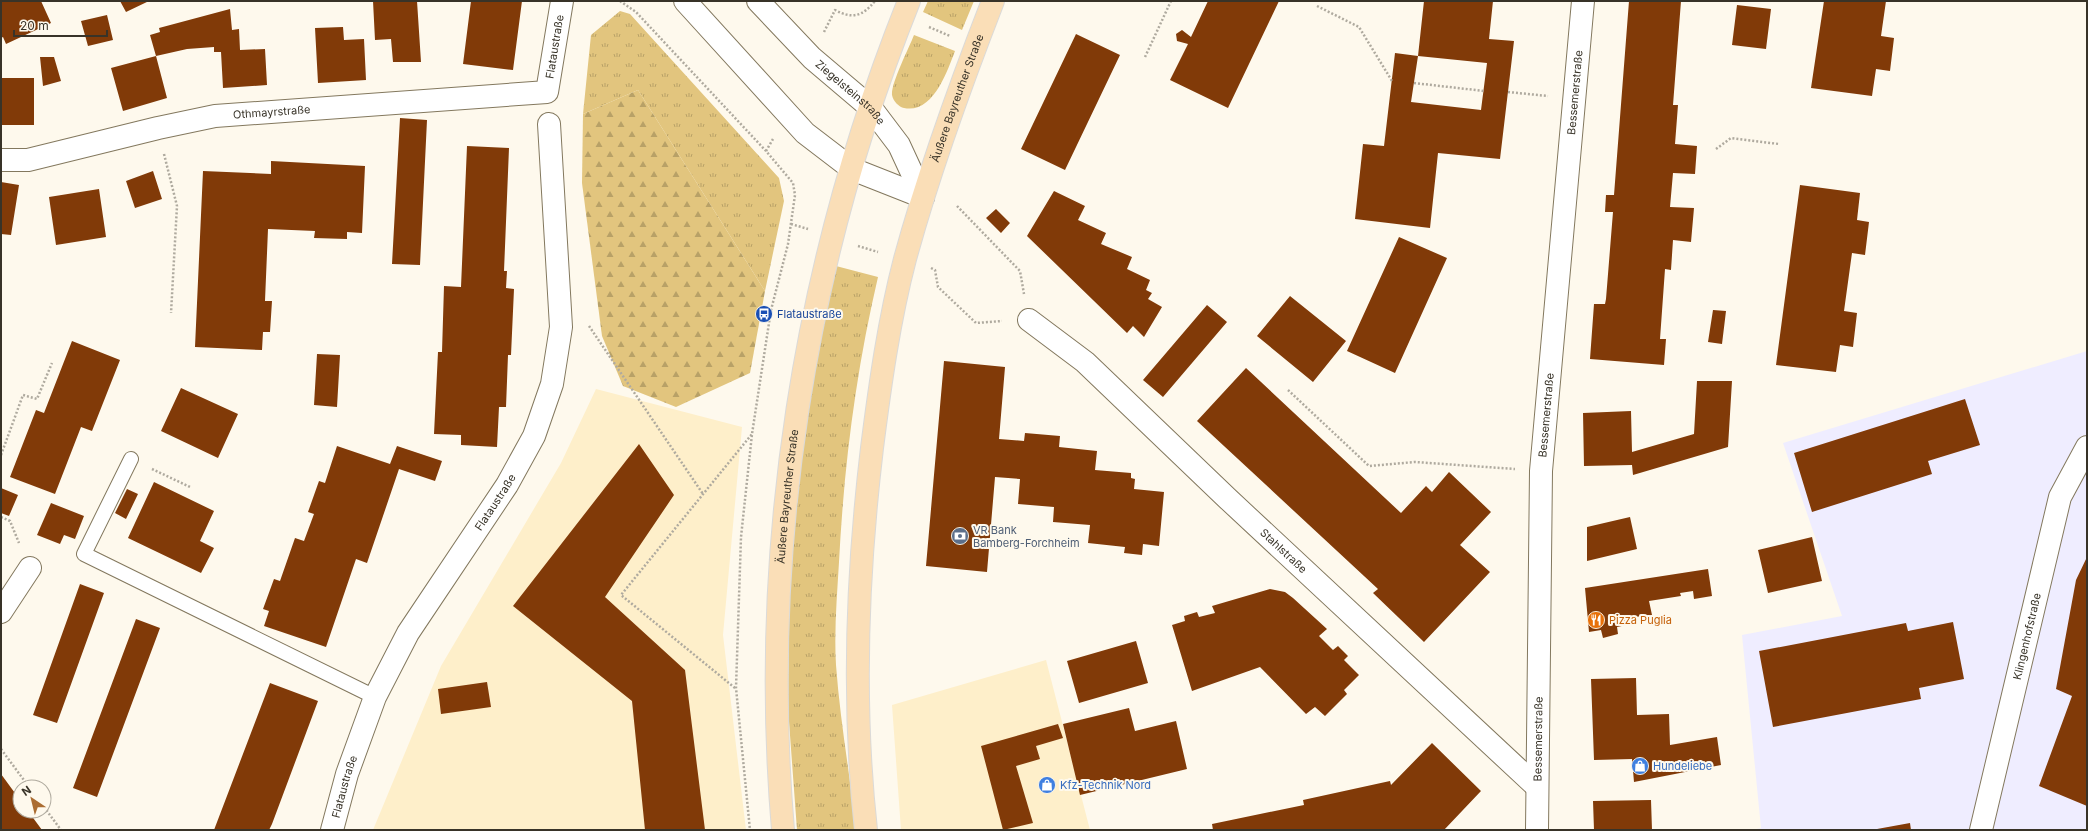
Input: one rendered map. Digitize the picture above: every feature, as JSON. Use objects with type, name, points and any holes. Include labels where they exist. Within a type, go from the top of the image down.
[{"type":"main road","name":"Äußere Bayreuther Straße","points":[[866,830],[858,694],[862,558],[875,424],[887,348],[905,260],[954,102],[993,1]]},
{"type":"main road","name":"Äußere Bayreuther Straße","points":[[783,830],[779,747],[778,665],[783,519],[793,435],[802,382],[834,238],[852,169],[871,108],[907,8]]},
{"type":"street","name":"Flataustraße","points":[[547,92],[562,1]]},
{"type":"street","points":[[685,1],[805,133],[852,169],[924,197]]},
{"type":"street","name":"Ziegelsteinstraße","points":[[758,1],[812,58],[871,108],[899,145],[924,197]]},
{"type":"street","name":"Bessemerstraße","points":[[1537,830],[1536,786],[1541,471],[1583,1]]},
{"type":"street","name":"Othmayrstraße","points":[[1,160],[28,160],[158,128],[215,116],[547,92]]},
{"type":"street","name":"Flataustraße","points":[[332,830],[347,774],[375,697],[408,633],[507,485],[534,436],[552,384],[561,327],[549,124]]},
{"type":"street","name":"Stahlstraße","points":[[1029,320],[1085,362],[1228,499],[1536,786]]},
{"type":"street","name":"Klingenhofstraße","points":[[1981,830],[2060,497],[2087,447]]},
{"type":"street","points":[[1,612],[30,568]]},
{"type":"lane","points":[[131,459],[84,554],[375,697]]},
{"type":"path","points":[[620,1],[636,12],[786,173],[793,184],[795,195],[788,244],[771,310],[752,434],[742,537],[736,688],[750,830]]},
{"type":"path","points":[[1145,57],[1171,1]]},
{"type":"path","points":[[835,10],[847,16],[861,14],[874,2],[907,8],[975,46]]},
{"type":"path","points":[[1317,6],[1360,27],[1392,81]]},
{"type":"path","points":[[1414,83],[1484,91]]},
{"type":"path","points":[[1508,92],[1574,98]]},
{"type":"path","points":[[158,128],[177,206],[171,313]]},
{"type":"path","points":[[1716,149],[1731,138],[1779,144]]},
{"type":"path","points":[[791,224],[935,270],[938,287],[976,323],[1029,320],[1020,271],[957,206]]},
{"type":"path","points":[[585,320],[703,494]]},
{"type":"path","points":[[1,455],[23,394],[37,399],[52,363]]},
{"type":"path","points":[[1288,390],[1369,466],[1415,462],[1541,471]]},
{"type":"path","points":[[736,688],[621,595],[752,434]]},
{"type":"path","points":[[131,459],[190,487]]},
{"type":"path","points":[[1,517],[10,522],[30,568]]},
{"type":"path","points":[[1,749],[23,779]]},
{"type":"path","points":[[52,818],[61,830]]},
{"type":"shaded area","points":[[2087,351],[2087,830],[1753,830],[1761,828],[1742,635],[1842,616],[1783,443]]},
{"type":"shaded area","points":[[596,389],[742,427],[723,635],[746,830],[373,830],[441,666],[561,463]]},
{"type":"shaded area","points":[[1046,660],[1090,830],[901,830],[892,705]]},
{"type":"green space","points":[[928,1],[974,1],[962,30],[923,12]]},
{"type":"green space","points":[[620,11],[630,14],[779,178],[784,201],[765,291],[638,90],[583,114],[591,35]]},
{"type":"green space","points":[[914,35],[955,51],[943,80],[931,98],[923,105],[914,108],[904,108],[898,105],[895,101],[892,95],[892,90],[897,74]]},
{"type":"green space","points":[[638,90],[765,291],[750,373],[676,407],[623,386],[602,336],[582,183],[583,114]]},
{"type":"green space","points":[[836,266],[878,277],[863,348],[852,418],[841,526],[835,639],[838,686],[856,830],[797,830],[788,708],[790,533],[812,369]]},
{"type":"building","points":[[1,1],[41,1],[51,23],[6,44],[3,37],[1,38]]},
{"type":"building","points":[[120,1],[149,1],[126,12]]},
{"type":"building","points":[[373,1],[417,1],[421,62],[393,62],[391,39],[375,40]]},
{"type":"building","points":[[471,1],[522,1],[513,70],[463,64]]},
{"type":"building","points":[[1208,1],[1279,1],[1228,108],[1170,80],[1188,44],[1177,41],[1176,34],[1182,30],[1191,37]]},
{"type":"building","points":[[1424,1],[1493,1],[1489,39],[1514,41],[1500,159],[1438,153],[1430,228],[1355,219],[1363,144],[1384,146],[1395,53],[1418,56]],"holes":[[[1418,56],[1487,63],[1481,110],[1411,102]]]},
{"type":"building","points":[[1629,1],[1681,1],[1673,105],[1678,105],[1675,144],[1697,146],[1695,174],[1673,173],[1670,207],[1694,208],[1691,242],[1673,240],[1671,270],[1665,269],[1660,339],[1666,339],[1664,365],[1590,359],[1594,304],[1605,304],[1606,299],[1613,212],[1605,212],[1606,195],[1614,195]]},
{"type":"building","points":[[1824,1],[1886,1],[1881,36],[1894,38],[1890,71],[1876,69],[1872,96],[1811,88]]},
{"type":"building","points":[[1737,5],[1771,9],[1766,49],[1732,45]]},
{"type":"building","points":[[230,9],[232,30],[239,29],[240,50],[265,49],[267,85],[223,88],[221,52],[214,52],[214,47],[187,49],[156,56],[150,35],[160,32],[159,28]]},
{"type":"building","points":[[107,15],[113,40],[88,46],[81,21]]},
{"type":"building","points":[[343,27],[344,40],[364,39],[366,80],[318,83],[315,28]]},
{"type":"building","points":[[1076,34],[1120,55],[1065,170],[1021,149]]},
{"type":"building","points":[[156,56],[167,98],[123,111],[111,68]]},
{"type":"building","points":[[40,57],[54,57],[61,81],[43,86]]},
{"type":"building","points":[[1,78],[34,78],[34,125],[1,125]]},
{"type":"building","points":[[400,118],[427,120],[420,265],[392,264]]},
{"type":"building","points":[[467,146],[509,148],[504,271],[507,271],[506,288],[514,289],[511,355],[508,355],[506,407],[499,407],[497,447],[461,445],[461,435],[434,434],[438,352],[442,352],[444,286],[461,287]]},
{"type":"building","points":[[271,161],[365,166],[362,233],[347,232],[347,239],[314,238],[315,231],[268,229],[265,301],[272,301],[270,332],[263,332],[262,350],[195,347],[203,171],[271,174]]},
{"type":"building","points":[[153,171],[162,199],[135,208],[126,181]]},
{"type":"building","points":[[1,182],[19,185],[11,235],[1,234]]},
{"type":"building","points":[[1800,185],[1860,193],[1857,220],[1869,222],[1865,255],[1852,253],[1844,311],[1857,313],[1853,347],[1840,345],[1836,372],[1776,365]]},
{"type":"building","points":[[99,189],[106,237],[56,245],[49,197]]},
{"type":"building","points":[[1054,191],[1085,206],[1078,220],[1106,233],[1101,244],[1132,257],[1127,269],[1150,280],[1146,290],[1152,293],[1148,299],[1162,307],[1144,337],[1133,326],[1127,333],[1027,236]]},
{"type":"building","points":[[996,209],[1010,223],[1001,233],[986,218]]},
{"type":"building","points":[[1399,237],[1447,258],[1395,373],[1347,351]]},
{"type":"building","points":[[1290,296],[1346,341],[1313,382],[1257,336]]},
{"type":"building","points":[[1207,305],[1227,322],[1163,397],[1143,380]]},
{"type":"building","points":[[1713,310],[1726,311],[1722,344],[1708,342]]},
{"type":"building","points":[[72,341],[120,360],[92,431],[81,427],[55,494],[10,477],[36,410],[44,413]]},
{"type":"building","points":[[317,354],[340,355],[337,407],[314,405]]},
{"type":"building","points":[[944,361],[1005,367],[999,439],[1024,441],[1025,433],[1060,436],[1059,447],[1097,451],[1095,470],[1131,473],[1131,478],[1135,479],[1134,489],[1164,492],[1159,546],[1143,544],[1142,555],[1124,553],[1125,547],[1088,543],[1090,525],[1053,522],[1054,507],[1018,504],[1020,479],[995,477],[987,572],[926,566]]},
{"type":"building","points":[[1246,368],[1401,513],[1426,486],[1432,492],[1449,472],[1491,512],[1460,545],[1490,572],[1424,642],[1373,593],[1378,589],[1197,421]]},
{"type":"building","points":[[1697,381],[1732,381],[1728,447],[1633,475],[1632,465],[1584,466],[1583,413],[1631,411],[1632,452],[1694,434]]},
{"type":"building","points":[[181,388],[238,414],[218,458],[161,431]]},
{"type":"building","points":[[1965,399],[1980,445],[1928,461],[1932,474],[1812,512],[1794,453]]},
{"type":"building","points":[[639,444],[674,495],[605,597],[685,670],[705,830],[645,830],[632,701],[513,606]]},
{"type":"building","points":[[337,446],[390,464],[397,446],[442,461],[435,481],[399,469],[367,563],[356,559],[326,647],[264,626],[269,611],[263,609],[274,579],[280,581],[295,538],[304,541],[314,514],[308,512],[319,481],[325,483]]},
{"type":"building","points":[[154,482],[214,511],[200,541],[214,548],[201,573],[128,538]]},
{"type":"building","points":[[1,488],[18,495],[9,516],[1,513]]},
{"type":"building","points":[[127,489],[138,494],[126,519],[115,513]]},
{"type":"building","points":[[51,503],[84,516],[75,539],[64,535],[60,544],[37,535]]},
{"type":"building","points":[[1630,517],[1637,549],[1587,561],[1587,527]]},
{"type":"building","points":[[1812,537],[1822,581],[1768,593],[1758,550]]},
{"type":"building","points":[[2087,557],[2087,806],[2039,786],[2072,696],[2056,689],[2076,580]]},
{"type":"building","points":[[1708,569],[1712,596],[1694,599],[1693,591],[1680,593],[1681,596],[1649,601],[1652,615],[1635,617],[1636,623],[1617,627],[1618,634],[1603,638],[1601,630],[1589,632],[1585,588]]},
{"type":"building","points":[[80,584],[104,593],[57,723],[33,715]]},
{"type":"building","points":[[1270,589],[1285,592],[1327,629],[1319,636],[1333,650],[1338,646],[1348,656],[1344,660],[1359,675],[1344,690],[1347,694],[1325,716],[1315,707],[1306,714],[1260,667],[1192,691],[1172,625],[1185,621],[1184,616],[1197,612],[1199,617],[1215,613],[1212,606]]},
{"type":"building","points":[[136,619],[160,628],[97,797],[73,788]]},
{"type":"building","points":[[1953,622],[1964,679],[1919,688],[1921,699],[1773,727],[1759,651],[1906,623],[1908,631]]},
{"type":"building","points":[[1136,641],[1148,683],[1079,703],[1067,661]]},
{"type":"building","points":[[1636,678],[1637,715],[1669,714],[1670,745],[1717,737],[1721,765],[1634,782],[1632,759],[1594,760],[1591,679]]},
{"type":"building","points":[[487,682],[491,707],[441,714],[438,689]]},
{"type":"building","points":[[270,683],[318,701],[272,824],[269,830],[214,830]]},
{"type":"building","points":[[1129,708],[1135,731],[1176,721],[1187,769],[1080,795],[1063,724]]},
{"type":"building","points":[[1058,724],[1063,738],[1036,746],[1040,759],[1016,766],[1033,823],[1003,830],[981,746]]},
{"type":"building","points":[[1432,743],[1481,791],[1444,830],[1213,830],[1212,824],[1304,805],[1303,800],[1390,781],[1391,785]]},
{"type":"building","points":[[1,774],[12,789],[12,819],[34,819],[42,830],[1,830]]},
{"type":"building","points":[[1651,800],[1652,830],[1594,830],[1593,801]]},
{"type":"building","points":[[1910,823],[1911,830],[1877,830],[1877,829]]},
{"type":"place","name":"Flataustraße","points":[[764,314]]},
{"type":"place","name":"VR Bank Bamberg-Forchheim","points":[[960,536]]},
{"type":"place","name":"Pizza Puglia","points":[[1596,620]]},
{"type":"place","name":"Hundeliebe","points":[[1640,766]]},
{"type":"place","name":"Kfz-Technik Nord","points":[[1047,785]]}]
